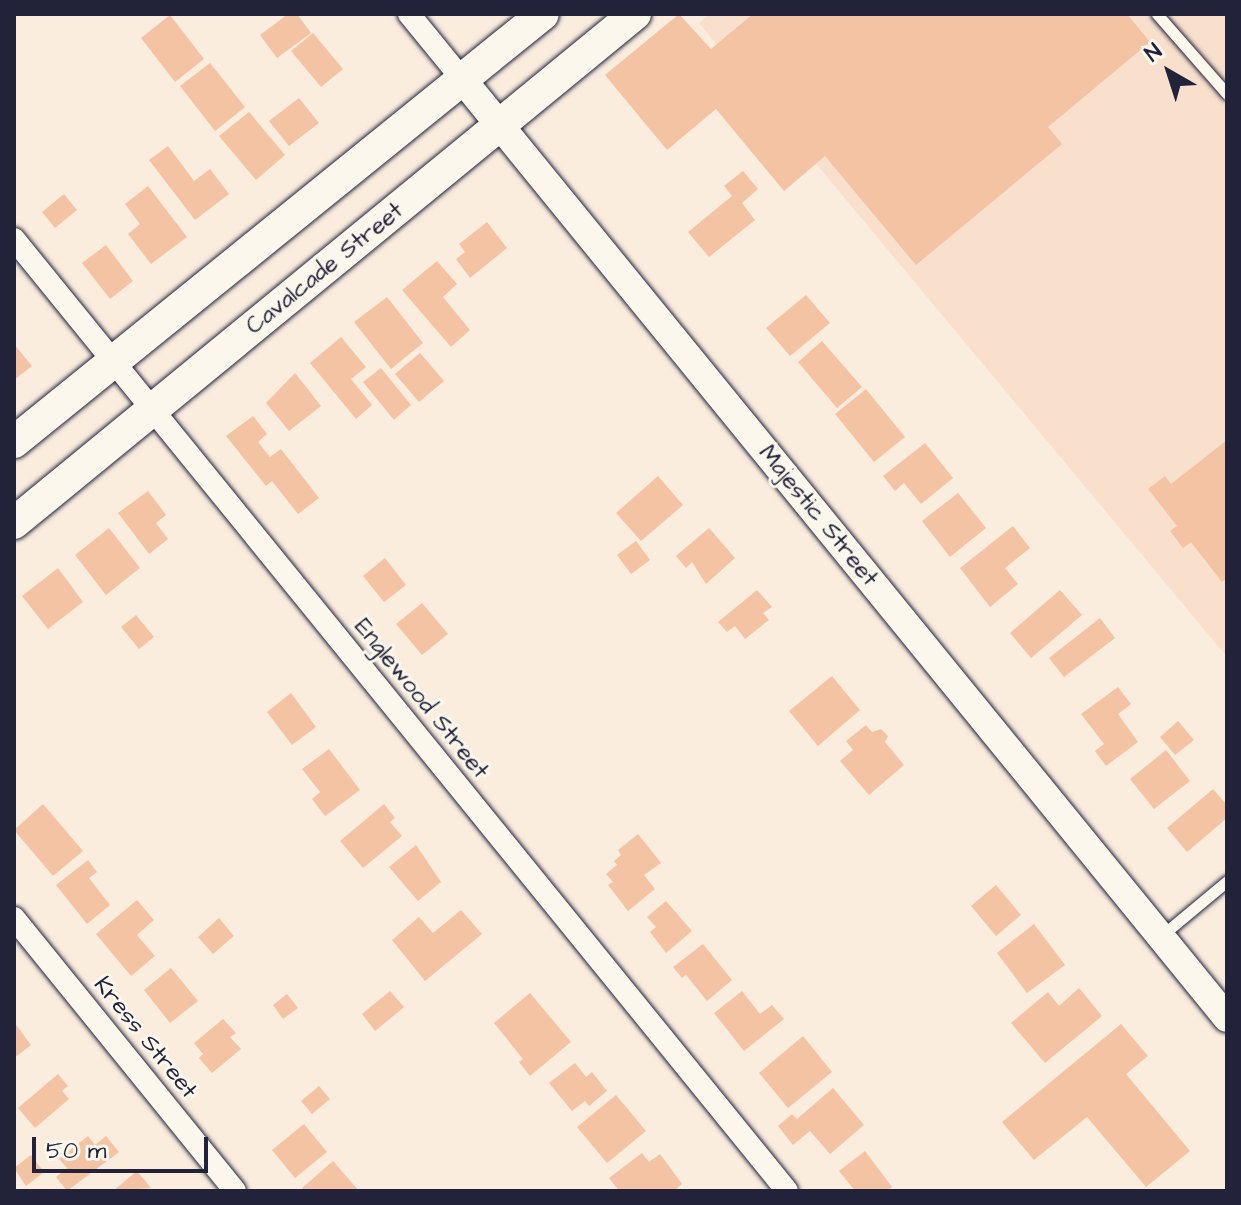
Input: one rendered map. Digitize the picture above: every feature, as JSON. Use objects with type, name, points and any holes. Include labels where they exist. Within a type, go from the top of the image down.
[{"type":"main road","points":[[14,442],[543,14]]},
{"type":"main road","name":"Cavalcade Street","points":[[14,523],[635,14]]},
{"type":"street","name":"Majestic Street","points":[[409,14],[1227,1018]]},
{"type":"street","name":"Englewood Street","points":[[14,239],[787,1191]]},
{"type":"street","name":"Kress Street","points":[[14,918],[235,1191]]},
{"type":"lane","points":[[1157,14],[1227,94]]},
{"type":"lane","points":[[1160,936],[1227,881]]},
{"type":"shaded area","points":[[709,14],[1227,14],[1227,657],[699,23]]},
{"type":"building","points":[[288,14],[297,14],[311,33],[277,58],[260,35]]},
{"type":"building","points":[[679,14],[711,49],[753,14],[1127,14],[1150,42],[1048,127],[1062,144],[916,265],[825,156],[784,191],[716,109],[667,150],[605,75]]},
{"type":"building","points":[[170,15],[204,59],[175,82],[141,38]]},
{"type":"building","points":[[313,33],[343,69],[321,87],[291,51]]},
{"type":"building","points":[[210,63],[245,107],[215,131],[180,86]]},
{"type":"building","points":[[299,98],[319,123],[289,146],[269,121]]},
{"type":"building","points":[[249,112],[285,155],[256,180],[219,136]]},
{"type":"building","points":[[168,146],[194,181],[210,169],[229,194],[195,220],[149,160]]},
{"type":"building","points":[[743,171],[758,189],[742,203],[755,220],[709,257],[688,232],[732,196],[724,186]]},
{"type":"building","points":[[148,186],[187,237],[151,264],[128,234],[140,224],[125,204]]},
{"type":"building","points":[[64,194],[77,210],[55,228],[42,212]]},
{"type":"building","points":[[487,222],[507,248],[470,278],[456,259],[465,252],[459,244]]},
{"type":"building","points":[[106,245],[133,281],[110,299],[82,263]]},
{"type":"building","points":[[437,261],[457,284],[443,297],[470,330],[451,347],[402,290]]},
{"type":"building","points":[[806,295],[830,323],[790,356],[766,328]]},
{"type":"building","points":[[387,297],[423,343],[391,369],[354,322]]},
{"type":"building","points":[[341,337],[366,367],[351,379],[372,405],[356,419],[310,363]]},
{"type":"building","points":[[822,341],[862,387],[837,408],[798,362]]},
{"type":"building","points":[[14,344],[32,366],[14,380]]},
{"type":"building","points":[[420,353],[444,381],[419,402],[395,374]]},
{"type":"building","points":[[381,368],[411,405],[394,420],[363,382]]},
{"type":"building","points":[[295,373],[321,406],[289,431],[266,403]]},
{"type":"building","points":[[866,389],[905,437],[874,462],[835,414]]},
{"type":"building","points":[[253,416],[267,434],[258,442],[270,457],[281,449],[319,498],[298,514],[272,481],[266,486],[226,436]]},
{"type":"building","points":[[1227,440],[1227,578],[1222,582],[1191,542],[1183,548],[1170,531],[1177,526],[1148,489],[1165,476],[1171,484]]},
{"type":"building","points":[[925,443],[953,478],[921,504],[904,483],[895,491],[883,476]]},
{"type":"building","points":[[658,476],[683,505],[641,541],[616,513]]},
{"type":"building","points":[[148,491],[166,515],[156,523],[168,539],[149,554],[118,513]]},
{"type":"building","points":[[958,493],[986,528],[950,557],[922,521]]},
{"type":"building","points":[[1013,526],[1030,548],[1005,568],[1018,584],[990,607],[960,568]]},
{"type":"building","points":[[109,528],[140,568],[106,595],[75,555]]},
{"type":"building","points":[[709,528],[735,558],[706,584],[692,562],[686,568],[676,556]]},
{"type":"building","points":[[636,541],[650,560],[631,574],[617,555]]},
{"type":"building","points":[[385,558],[406,585],[384,602],[363,576]]},
{"type":"building","points":[[58,568],[83,602],[48,629],[22,596]]},
{"type":"building","points":[[757,590],[772,607],[763,613],[769,620],[745,639],[735,626],[727,632],[718,622]]},
{"type":"building","points":[[1060,590],[1082,615],[1031,658],[1010,633]]},
{"type":"building","points":[[422,603],[448,634],[422,655],[396,624]]},
{"type":"building","points":[[136,615],[154,637],[139,649],[121,627]]},
{"type":"building","points":[[1100,618],[1115,638],[1064,677],[1049,658]]},
{"type":"building","points":[[832,676],[860,710],[818,746],[789,711]]},
{"type":"building","points":[[1118,687],[1131,704],[1118,714],[1138,742],[1106,766],[1095,751],[1104,744],[1081,714]]},
{"type":"building","points":[[291,693],[316,727],[292,745],[267,712]]},
{"type":"building","points":[[1178,721],[1194,740],[1175,755],[1160,737]]},
{"type":"building","points":[[866,725],[872,732],[881,729],[888,736],[885,742],[904,765],[869,795],[840,761],[853,750],[846,741]]},
{"type":"building","points":[[329,749],[360,790],[325,816],[312,799],[320,792],[302,769]]},
{"type":"building","points":[[1166,750],[1190,781],[1154,809],[1130,779]]},
{"type":"building","points":[[1213,789],[1227,805],[1227,818],[1187,852],[1167,828]]},
{"type":"building","points":[[43,804],[83,851],[53,876],[14,830]]},
{"type":"building","points":[[384,804],[395,818],[390,822],[402,836],[363,868],[340,841]]},
{"type":"building","points":[[638,834],[661,863],[644,875],[655,889],[628,911],[608,885],[613,882],[606,874],[617,865],[614,861],[621,855],[618,850]]},
{"type":"building","points":[[416,845],[441,882],[418,901],[389,867]]},
{"type":"building","points":[[88,860],[97,872],[89,878],[110,905],[87,924],[56,885]]},
{"type":"building","points":[[996,885],[1021,915],[996,936],[971,906]]},
{"type":"building","points":[[137,900],[154,920],[137,935],[155,956],[131,976],[96,934]]},
{"type":"building","points":[[666,901],[692,931],[666,953],[650,932],[656,927],[647,917]]},
{"type":"building","points":[[461,910],[482,934],[425,981],[392,940],[419,917],[433,933]]},
{"type":"building","points":[[219,918],[234,936],[213,954],[198,937]]},
{"type":"building","points":[[1034,924],[1065,965],[1027,993],[997,953]]},
{"type":"building","points":[[703,944],[732,980],[707,1001],[686,975],[682,978],[673,967]]},
{"type":"building","points":[[171,968],[198,1001],[170,1023],[144,990]]},
{"type":"building","points":[[1079,988],[1102,1016],[1045,1063],[1011,1023],[1048,992],[1059,1006]]},
{"type":"building","points":[[390,991],[404,1007],[375,1031],[362,1014]]},
{"type":"building","points":[[742,991],[760,1014],[772,1005],[784,1019],[744,1051],[714,1013]]},
{"type":"building","points":[[530,993],[571,1042],[530,1076],[519,1062],[523,1059],[494,1023]]},
{"type":"building","points":[[287,994],[298,1008],[283,1019],[273,1005]]},
{"type":"building","points":[[223,1019],[236,1033],[230,1037],[241,1049],[212,1073],[199,1058],[203,1054],[194,1043]]},
{"type":"building","points":[[14,1022],[31,1045],[14,1058]]},
{"type":"building","points":[[1121,1024],[1148,1056],[1126,1074],[1190,1151],[1146,1187],[1087,1117],[1034,1160],[1002,1122]]},
{"type":"building","points":[[803,1036],[832,1072],[788,1108],[759,1073]]},
{"type":"building","points":[[575,1063],[586,1077],[592,1072],[607,1091],[589,1106],[585,1101],[572,1111],[549,1083]]},
{"type":"building","points":[[58,1074],[68,1086],[62,1091],[69,1099],[35,1128],[18,1108]]},
{"type":"building","points":[[319,1086],[330,1099],[312,1114],[301,1101]]},
{"type":"building","points":[[833,1088],[864,1125],[830,1154],[810,1131],[793,1145],[778,1126],[792,1114],[797,1119]]},
{"type":"building","points":[[616,1095],[646,1131],[607,1163],[577,1127]]},
{"type":"building","points":[[304,1124],[327,1152],[295,1178],[272,1150]]},
{"type":"building","points":[[88,1136],[95,1145],[106,1136],[119,1152],[67,1191],[56,1177],[67,1168],[59,1159]]},
{"type":"building","points":[[865,1151],[892,1187],[887,1191],[855,1191],[839,1171]]},
{"type":"building","points":[[642,1153],[649,1162],[660,1154],[682,1184],[674,1191],[619,1191],[609,1178]]},
{"type":"building","points":[[31,1155],[44,1172],[26,1186],[14,1168]]},
{"type":"building","points":[[333,1161],[359,1191],[305,1191],[302,1188]]},
{"type":"building","points":[[137,1171],[151,1188],[113,1191]]}]
